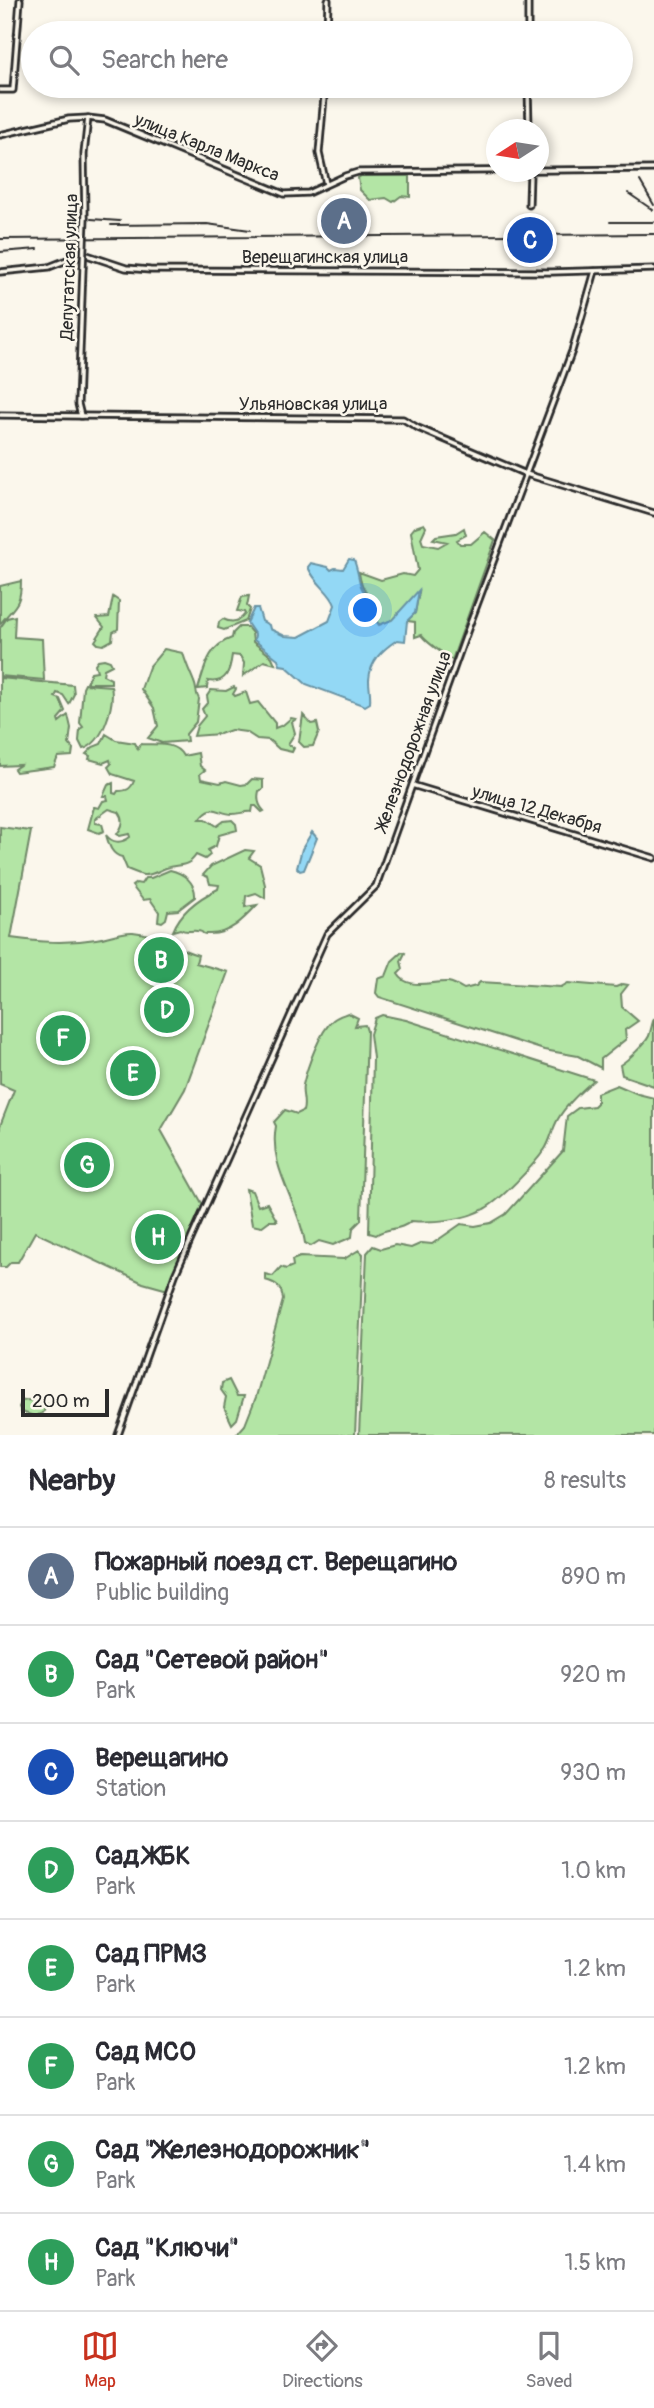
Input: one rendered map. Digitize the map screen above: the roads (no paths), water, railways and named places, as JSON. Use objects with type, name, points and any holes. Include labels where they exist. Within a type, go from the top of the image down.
[{"type":"street","points":[[0,90],[13,90],[20,0]]},
{"type":"street","points":[[327,21],[328,0]]},
{"type":"street","points":[[528,0],[528,21]]},
{"type":"street","points":[[324,98],[320,157],[326,184]]},
{"type":"street","points":[[528,98],[529,119]]},
{"type":"street","name":"Депутатская улица","points":[[81,416],[78,404],[85,217],[84,154],[88,118]]},
{"type":"street","name":"улица Карла Маркса","points":[[0,135],[69,119],[105,120],[279,192],[300,195],[345,176],[365,172],[486,172]]},
{"type":"street","name":"улица Карла Маркса","points":[[549,172],[654,169]]},
{"type":"street","points":[[529,205],[530,182]]},
{"type":"street","name":"Верещагинская улица","points":[[0,272],[48,267],[87,255],[126,268],[150,270],[654,269]]},
{"type":"street","name":"Железнодорожная улица","points":[[118,1435],[175,1275],[327,933],[376,886],[572,351],[595,271]]},
{"type":"street","name":"Ульяновская улица","points":[[0,415],[403,419],[526,474],[654,513]]},
{"type":"street","name":"улица 12 Декабря","points":[[412,785],[654,858]]},
{"type":"water","points":[[349,559],[354,560],[362,588],[372,603],[379,625],[392,620],[419,590],[415,613],[407,621],[405,641],[397,640],[386,648],[372,667],[369,680],[370,703],[365,706],[306,684],[286,666],[280,665],[278,659],[254,640],[255,635],[247,623],[254,608],[258,608],[262,621],[269,625],[270,629],[285,636],[299,637],[329,621],[335,605],[308,567],[311,563],[331,570],[343,569]]},
{"type":"water","points":[[312,832],[317,838],[304,870],[300,871],[297,868],[302,849]]},
{"type":"railway","points":[[640,181],[654,205]]},
{"type":"railway","points":[[628,193],[653,210]]},
{"type":"railway","points":[[91,219],[120,221]]},
{"type":"railway","points":[[610,222],[654,222]]},
{"type":"railway","points":[[111,225],[207,224],[250,230]]},
{"type":"railway","points":[[0,239],[654,234]]},
{"type":"railway","points":[[0,252],[38,249]]},
{"type":"place","name":"Пожарный поезд ст. Верещагино","points":[[344,221]]},
{"type":"place","name":"Верещагино","points":[[530,240]]},
{"type":"place","name":"Сад \"Сетевой район\"","points":[[161,960]]},
{"type":"place","name":"Сад ЖБК","points":[[167,1010]]},
{"type":"place","name":"Сад МСО","points":[[63,1038]]},
{"type":"place","name":"Сад ПРМЗ","points":[[133,1073]]},
{"type":"place","name":"Сад \"Железнодорожник\"","points":[[87,1165]]},
{"type":"place","name":"Сад \"Ключи\"","points":[[158,1237]]}]
